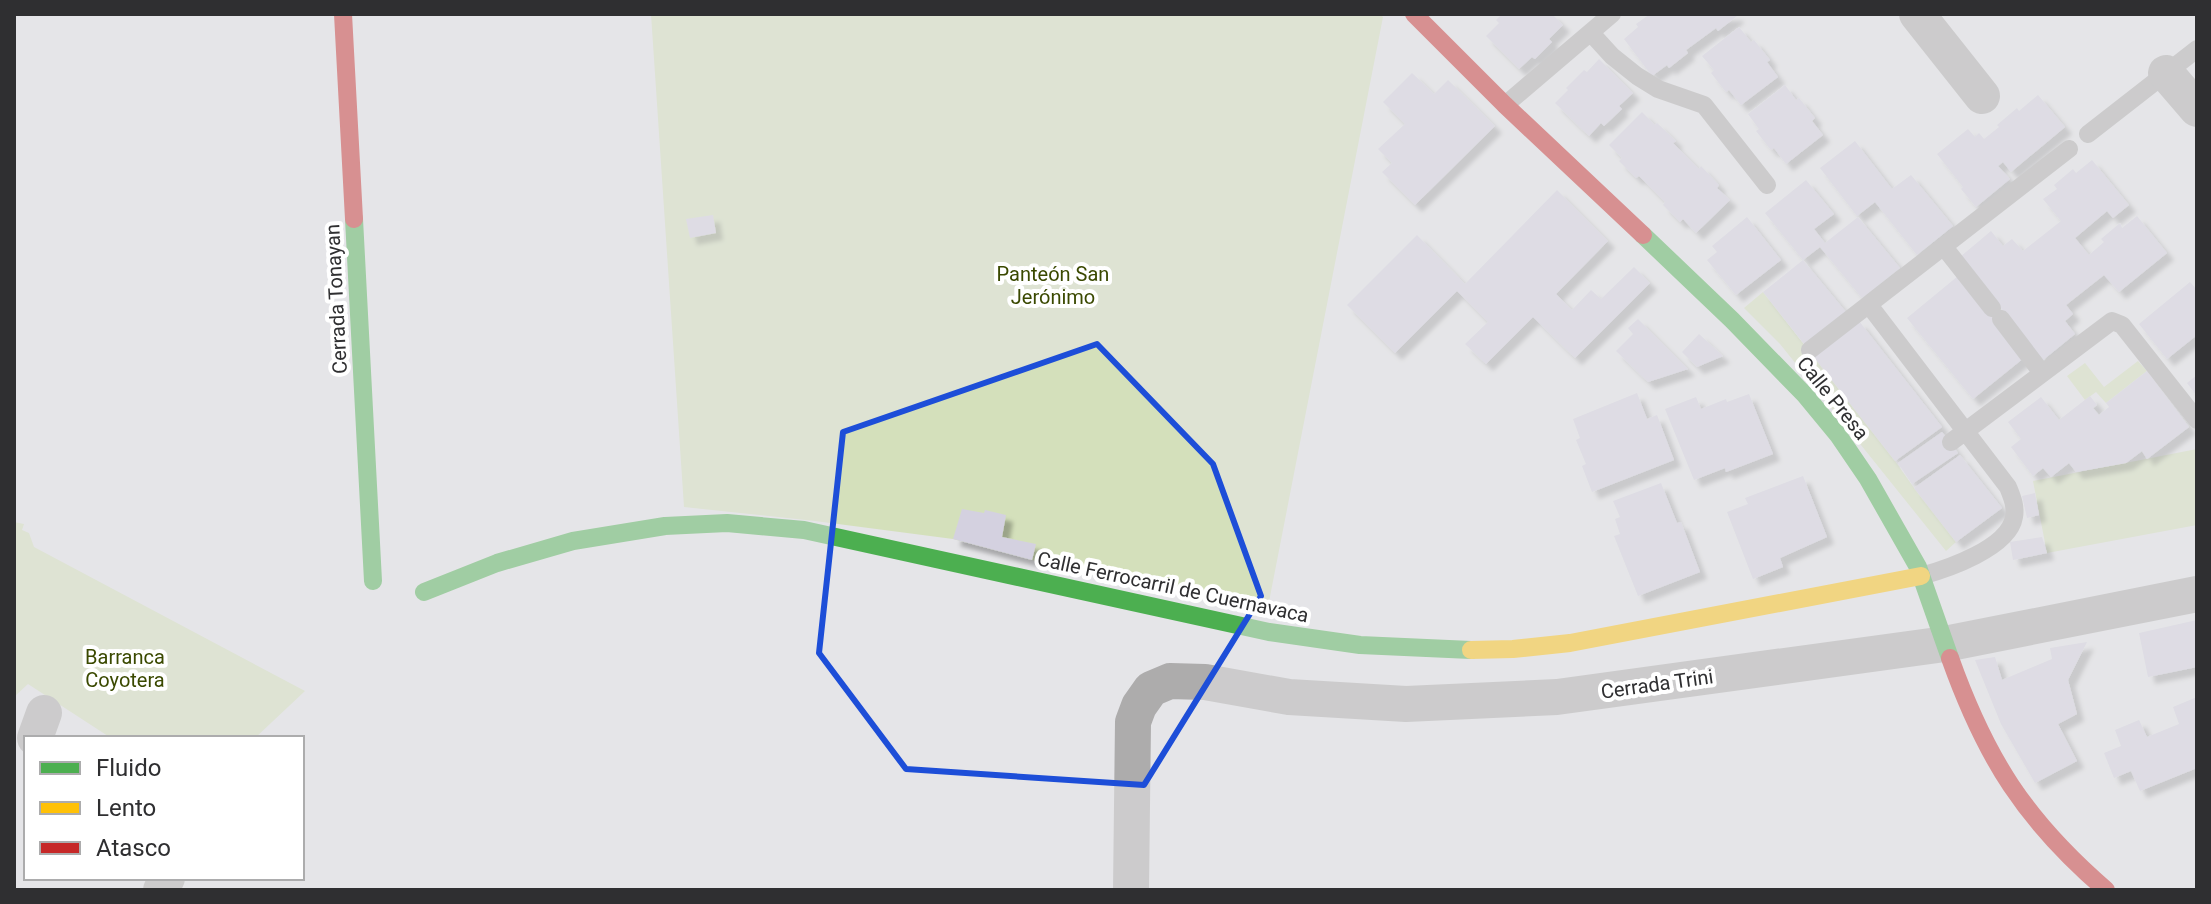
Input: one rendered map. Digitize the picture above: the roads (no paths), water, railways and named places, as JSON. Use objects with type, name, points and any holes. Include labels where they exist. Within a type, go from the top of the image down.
[{"type":"street","name":"Cerrada Tonayan","points":[[343,14],[373,581]]},
{"type":"street","name":"Calle Presa","points":[[1414,14],[1505,105],[1732,320],[1805,395],[1838,435],[1868,479],[1918,567],[1976,724],[1996,763],[2019,799],[2055,842],[2106,890]]},
{"type":"street","points":[[1917,14],[1982,96]]},
{"type":"street","points":[[2166,73],[2197,109]]},
{"type":"street","name":"Calle Ferrocarril de Cuernavaca","points":[[424,592],[497,563],[573,541],[665,526],[727,523],[804,530],[859,541],[1269,632],[1360,645],[1455,651],[1570,643],[1921,576]]},
{"type":"street","name":"Cerrada Trini","points":[[1131,890],[1133,722],[1151,689],[1170,681],[1205,682],[1289,697],[1406,704],[1557,697],[1945,644],[2197,594]]},
{"type":"lane","points":[[1505,105],[1612,14]]},
{"type":"lane","points":[[1591,33],[1612,56],[1637,76],[1658,89],[1704,105],[1767,185]]},
{"type":"lane","points":[[2088,134],[2197,49]]},
{"type":"lane","points":[[1810,350],[2069,149]]},
{"type":"lane","points":[[1944,247],[2042,373]]},
{"type":"lane","points":[[1869,305],[1959,437],[2008,487],[2014,500],[2015,516],[2005,536],[1974,557],[1921,576]]},
{"type":"lane","points":[[1959,437],[2109,322],[2116,321],[2197,420]]},
{"type":"park label","name":"Panteón San Jerónimo","points":[[1053,286]]},
{"type":"park label","name":"Barranca Coyotera","points":[[125,668]]}]
